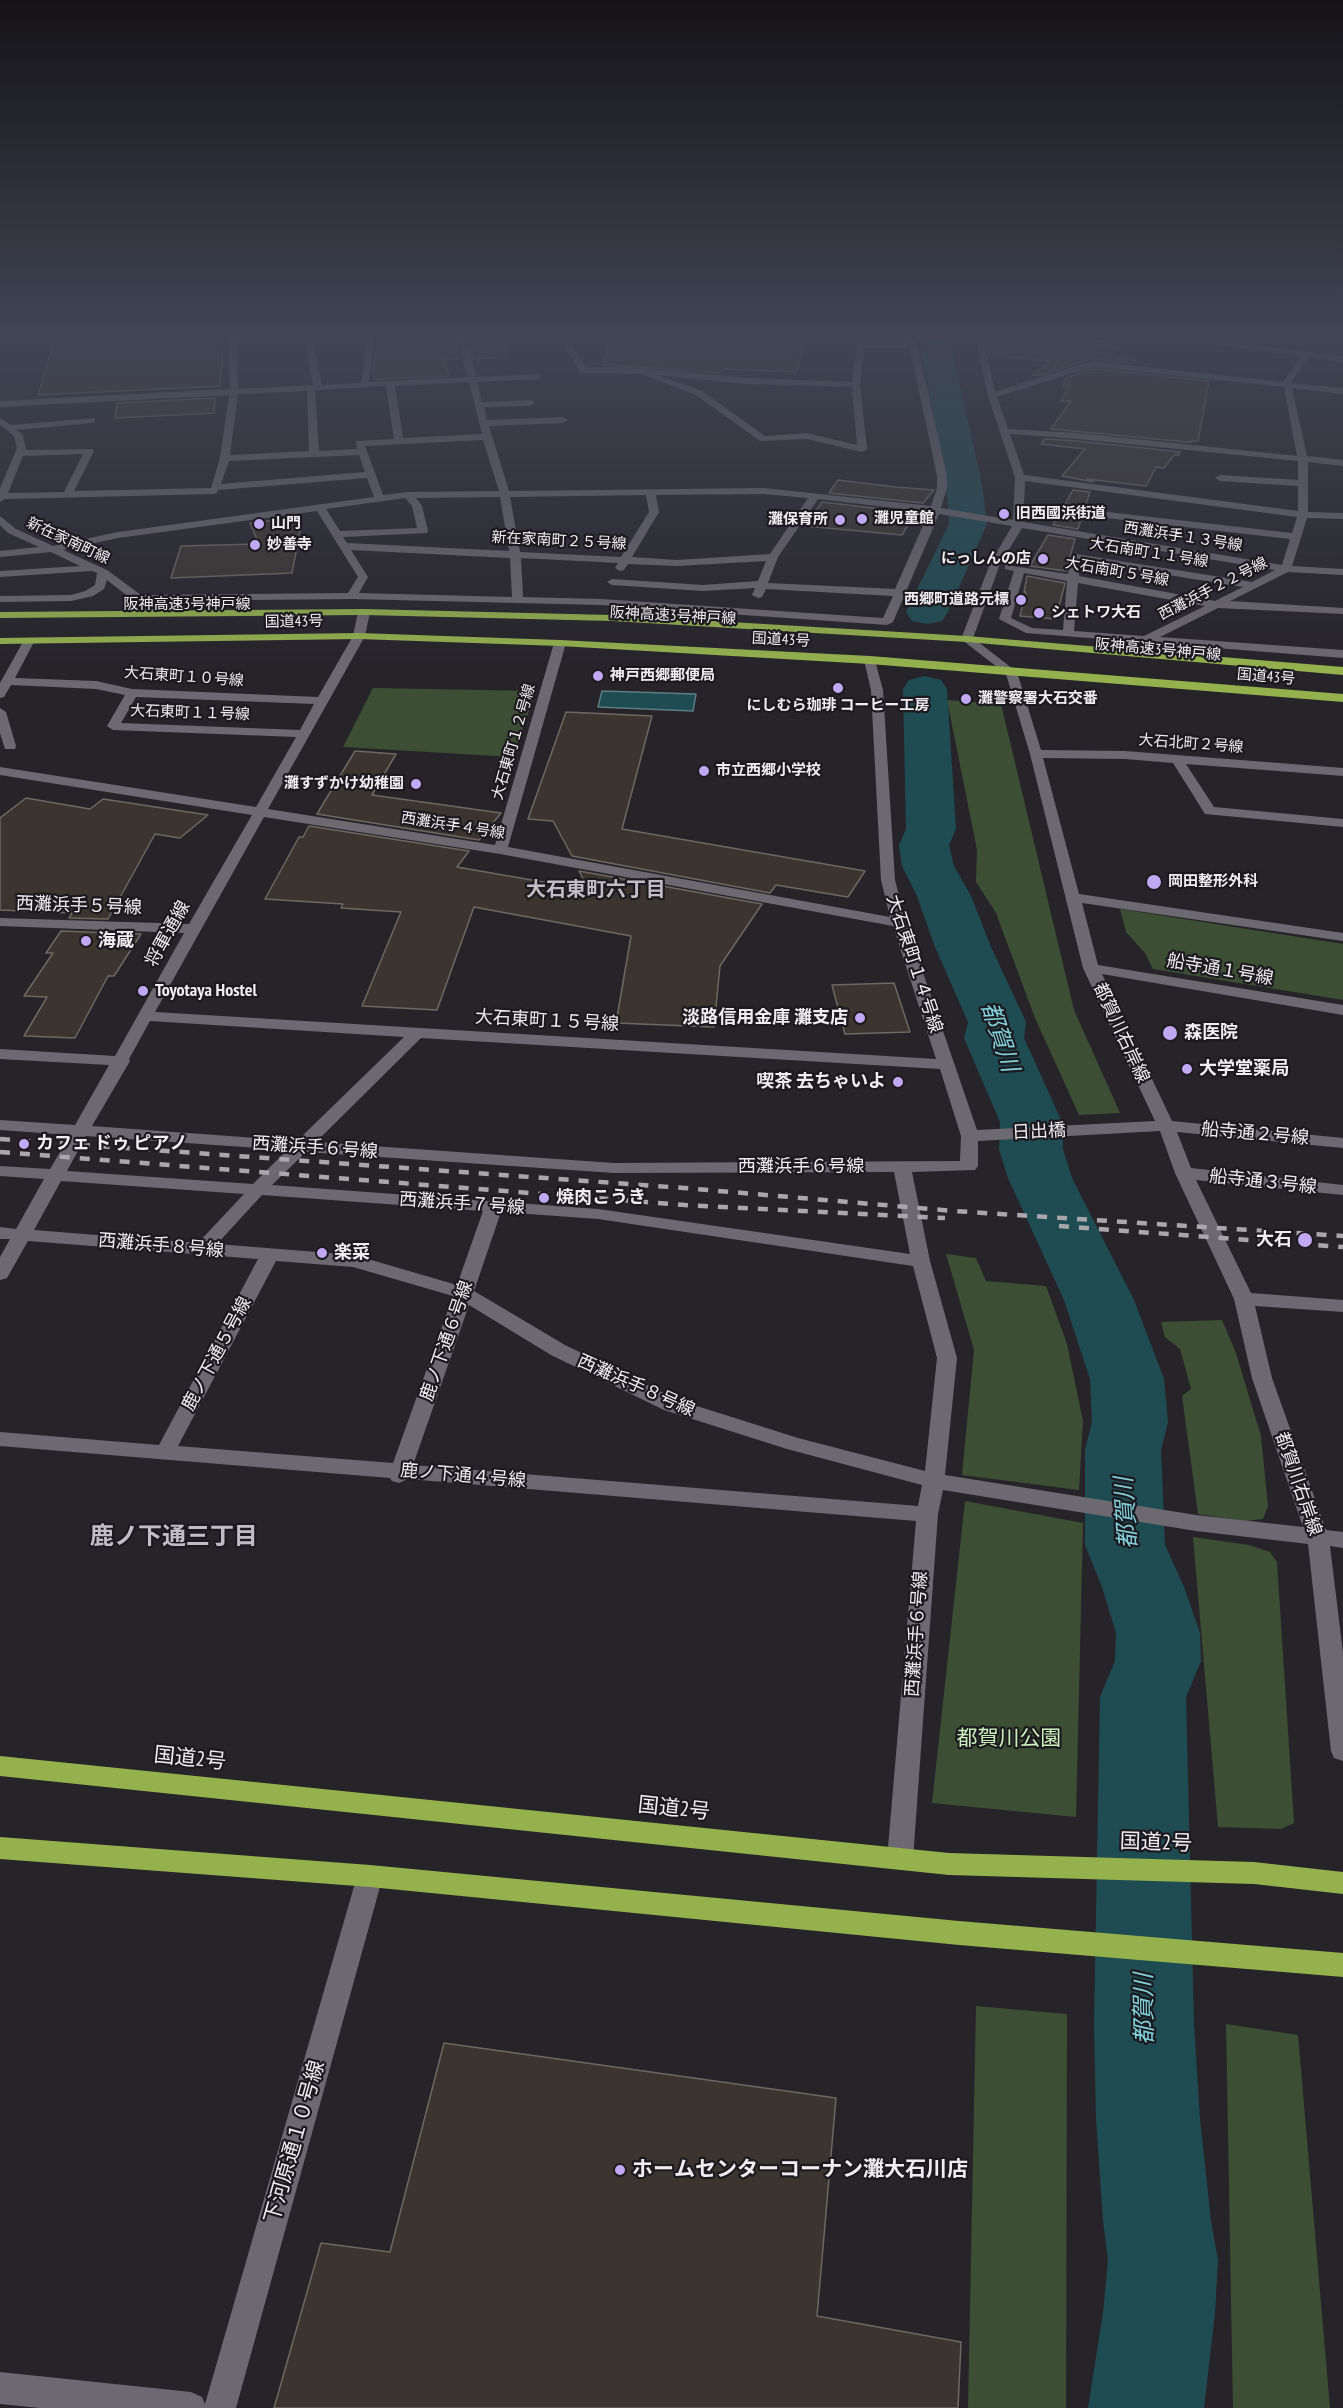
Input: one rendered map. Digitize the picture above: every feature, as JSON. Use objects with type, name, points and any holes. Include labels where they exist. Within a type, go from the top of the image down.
[{"type":"highway","name":"国道43号","points":[[0,615],[364,612],[612,618],[967,639],[1343,671]]},
{"type":"highway","name":"阪神高速3号神戸線","points":[[0,622],[293,621],[571,626],[868,643],[1343,679]]},
{"type":"highway","name":"阪神高速3号神戸線","points":[[0,635],[288,632],[562,638],[875,655],[1343,691]]},
{"type":"highway","name":"国道43号","points":[[0,641],[360,636],[560,643],[870,660],[1343,698]]},
{"type":"highway","name":"国道2号","points":[[0,1766],[949,1864],[1254,1874],[1343,1883]]},
{"type":"highway","points":[[0,1848],[370,1876],[959,1933],[1343,1965]]},
{"type":"street","points":[[21,444],[22,448],[0,497],[68,494],[210,503]]},
{"type":"street","points":[[210,503],[225,458],[227,444]]},
{"type":"street","points":[[314,444],[314,454]]},
{"type":"street","points":[[359,444],[379,498]]},
{"type":"street","points":[[490,444],[505,495],[515,554],[518,599]]},
{"type":"street","points":[[842,444],[862,449],[862,444]]},
{"type":"street","points":[[138,598],[352,596],[518,599],[752,611],[887,622],[940,511],[942,476],[935,444]]},
{"type":"street","points":[[1008,444],[1020,477],[1018,525],[995,564],[967,639],[1011,672]]},
{"type":"street","points":[[1095,444],[1216,505],[1296,537]]},
{"type":"street","name":"西灘浜手２２号線","points":[[1145,639],[1286,569],[1303,515],[1303,460],[1300,444]]},
{"type":"street","points":[[20,453],[89,451],[68,494]]},
{"type":"street","points":[[225,458],[362,452]]},
{"type":"street","points":[[1216,505],[1303,460],[1343,463]]},
{"type":"street","points":[[0,554],[52,549],[118,535],[210,503],[369,475]]},
{"type":"street","points":[[1020,477],[1216,505],[1303,515],[1343,516]]},
{"type":"street","points":[[1019,508],[1081,512],[1216,505],[1302,483]]},
{"type":"street","name":"西灘浜手１３号線","points":[[210,503],[321,509],[408,495],[764,491],[940,511],[1080,535],[1216,505],[1286,569],[1343,573]]},
{"type":"street","points":[[601,602],[654,512],[651,493]]},
{"type":"street","points":[[337,534],[423,531],[417,506],[408,495]]},
{"type":"street","points":[[752,611],[773,557],[815,496]]},
{"type":"street","points":[[321,509],[363,577],[352,596]]},
{"type":"street","name":"新在家南町線","points":[[0,519],[12,531],[98,570],[138,598],[152,612]]},
{"type":"street","points":[[1068,634],[1072,579],[1080,535]]},
{"type":"street","name":"新在家南町２５号線","points":[[344,546],[677,563],[773,557]]},
{"type":"street","name":"大石南町１１号線","points":[[1076,557],[1253,585]]},
{"type":"street","name":"大石南町５号線","points":[[995,564],[1215,604],[1343,612]]},
{"type":"street","points":[[0,574],[98,570],[100,587],[89,594],[71,598],[0,599]]},
{"type":"street","points":[[1020,570],[1005,619],[1030,631],[1343,654]]},
{"type":"street","points":[[612,582],[703,588],[762,585],[900,593]]},
{"type":"street","name":"将軍通線","points":[[0,1274],[360,636],[364,612]]},
{"type":"street","points":[[0,695],[29,640]]},
{"type":"street","name":"大石東町１２号線","points":[[500,850],[560,643]]},
{"type":"street","name":"大石東町１４号線","points":[[870,660],[877,690],[888,880],[899,923],[970,1136],[969,1166],[902,1166]]},
{"type":"street","name":"都賀川右岸線","points":[[1011,672],[1036,754],[1091,968],[1167,1126],[1184,1173],[1244,1299],[1262,1378],[1318,1538],[1343,1751]]},
{"type":"street","name":"大石東町１０号線","points":[[8,681],[96,685],[132,693],[322,701]]},
{"type":"street","name":"大石東町１１号線","points":[[132,693],[113,726],[304,734]]},
{"type":"street","points":[[0,712],[10,746]]},
{"type":"street","name":"大石北町２号線","points":[[1036,754],[1125,755],[1343,772]]},
{"type":"street","points":[[1177,759],[1210,812],[1343,823]]},
{"type":"street","name":"西灘浜手４号線","points":[[0,771],[500,850],[899,923]]},
{"type":"street","points":[[1072,897],[1343,937]]},
{"type":"street","name":"西灘浜手５号線","points":[[0,922],[193,929]]},
{"type":"street","name":"船寺通１号線","points":[[1091,968],[1343,1010]]},
{"type":"street","name":"大石東町１５号線","points":[[145,1016],[947,1065]]},
{"type":"street","points":[[202,1249],[257,1190],[417,1033]]},
{"type":"street","points":[[0,1054],[122,1061]]},
{"type":"street","name":"西灘浜手６号線","points":[[0,1125],[614,1168],[902,1166],[921,1261],[947,1358],[934,1480],[927,1514],[900,1859]]},
{"type":"street","name":"日出橋","points":[[970,1136],[1167,1126]]},
{"type":"street","name":"船寺通２号線","points":[[1167,1126],[1343,1143]]},
{"type":"street","name":"西灘浜手７号線","points":[[0,1171],[598,1214],[921,1261]]},
{"type":"street","name":"船寺通３号線","points":[[1184,1173],[1343,1190]]},
{"type":"street","name":"鹿ノ下通６号線","points":[[400,1473],[494,1207]]},
{"type":"street","name":"西灘浜手８号線","points":[[0,1233],[354,1262],[464,1293],[558,1350],[671,1405],[794,1444],[934,1480],[1196,1523],[1343,1540]]},
{"type":"street","name":"鹿ノ下通５号線","points":[[165,1452],[270,1255]]},
{"type":"street","points":[[1244,1299],[1343,1306]]},
{"type":"street","name":"鹿ノ下通４号線","points":[[0,1439],[927,1514]]},
{"type":"street","name":"下河原通１０号線","points":[[220,2408],[370,1876]]},
{"type":"street","points":[[0,2388],[191,2408]]},
{"type":"green space","points":[[373,688],[536,691],[513,757],[343,747]]},
{"type":"green space","points":[[947,700],[1001,704],[1074,1010],[1120,1113],[1079,1115],[1035,1018],[996,913],[976,882],[977,850]]},
{"type":"green space","points":[[1120,909],[1343,944],[1343,1000],[1153,969],[1145,953],[1126,932]]},
{"type":"green space","points":[[946,1254],[976,1258],[986,1281],[1046,1286],[1067,1344],[1083,1421],[1079,1490],[962,1475],[974,1350]]},
{"type":"green space","points":[[1222,1320],[1236,1353],[1261,1436],[1268,1506],[1263,1519],[1245,1521],[1198,1514],[1182,1396],[1191,1389],[1180,1349],[1165,1337],[1161,1322]]},
{"type":"green space","name":"都賀川公園","points":[[965,1501],[1083,1523],[1076,1817],[932,1803]]},
{"type":"green space","points":[[1193,1537],[1249,1545],[1270,1552],[1277,1562],[1294,1823],[1281,1829],[1218,1827]]},
{"type":"green space","points":[[976,2006],[1067,2014],[1066,2408],[968,2408]]},
{"type":"green space","points":[[1226,2024],[1298,2035],[1330,2408],[1233,2408]]},
{"type":"water","points":[[602,691],[696,694],[693,711],[598,707]]},
{"type":"building","points":[[1044,444],[1109,444],[1180,452],[1174,455],[1164,468],[1156,467],[1146,486],[1087,479],[1094,482],[1062,476],[1085,449]]},
{"type":"building","points":[[838,480],[934,490],[923,503],[829,493]]},
{"type":"building","points":[[1073,490],[1090,492],[1085,507],[1064,506]]},
{"type":"building","name":"灘保育所","points":[[822,502],[915,513],[902,535],[805,526]]},
{"type":"building","points":[[1058,516],[1082,517],[1078,529],[1053,525]]},
{"type":"building","points":[[294,518],[300,531],[292,573],[171,578],[181,546],[259,544],[250,523]]},
{"type":"building","points":[[1048,535],[1075,539],[1066,571],[1030,566]]},
{"type":"building","points":[[1027,576],[1065,583],[1056,619],[1020,616]]},
{"type":"building","points":[[566,712],[652,716],[622,829],[865,871],[848,897],[776,885],[770,893],[572,856],[553,821],[528,819]]},
{"type":"building","points":[[355,751],[396,754],[372,795],[501,813],[479,840],[317,814]]},
{"type":"building","points":[[26,798],[90,809],[103,799],[208,815],[180,838],[155,834],[108,919],[69,918],[72,913],[0,910],[0,818]]},
{"type":"building","points":[[309,826],[469,851],[457,867],[589,890],[579,871],[762,904],[720,966],[714,1027],[616,1023],[631,936],[474,907],[437,1010],[362,1006],[401,912],[341,908],[343,904],[265,899],[299,837],[303,837]]},
{"type":"building","points":[[61,931],[141,934],[114,976],[108,976],[75,1038],[24,1036],[47,997],[24,996],[53,953],[46,953]]},
{"type":"building","points":[[894,983],[910,1032],[845,1034],[832,985]]},
{"type":"building","name":"ホームセンターコーナン灘大石川店","points":[[444,2043],[836,2098],[817,2316],[961,2342],[958,2408],[274,2408],[321,2243],[390,2252]]},
{"type":"waterway","name":"都賀川","points":[[927,612],[968,524],[964,484],[956,444]]},
{"type":"waterway","name":"都賀川","points":[[925,689],[931,829],[924,845],[928,866],[944,896],[963,947],[997,1022],[994,1038],[1031,1122],[1031,1149],[1040,1178],[1099,1300],[1127,1379],[1130,1422],[1123,1450],[1125,1545],[1143,1587],[1158,1633],[1158,1661],[1143,1697],[1144,2024],[1148,2119],[1157,2221],[1163,2260],[1159,2313],[1146,2408]]},
{"type":"railway","points":[[0,1139],[684,1188],[954,1211],[1343,1236]]},
{"type":"railway","points":[[0,1152],[685,1205],[945,1218]]},
{"type":"railway","points":[[1059,1226],[1343,1247]]},
{"type":"place","name":"旧西國浜街道","points":[[1004,514]]},
{"type":"place","name":"灘児童館","points":[[862,519]]},
{"type":"place","name":"灘保育所","points":[[840,520]]},
{"type":"place","name":"山門","points":[[259,524]]},
{"type":"place","name":"妙善寺","points":[[255,545]]},
{"type":"place","name":"にっしんの店","points":[[1043,559]]},
{"type":"place","name":"西郷町道路元標","points":[[1021,600]]},
{"type":"place","name":"シェトワ大石","points":[[1039,613]]},
{"type":"place","name":"神戸西郷郵便局","points":[[598,676]]},
{"type":"place","name":"にしむら珈琲 コーヒー工房","points":[[838,688]]},
{"type":"place","name":"灘警察署大石交番","points":[[966,699]]},
{"type":"place","name":"市立西郷小学校","points":[[704,771]]},
{"type":"place","name":"灘すずかけ幼稚園","points":[[416,784]]},
{"type":"place","name":"岡田整形外科","points":[[1154,882]]},
{"type":"place","name":"海蔵","points":[[86,941]]},
{"type":"place","name":"Toyotaya Hostel","points":[[143,991]]},
{"type":"place","name":"淡路信用金庫 灘支店","points":[[860,1018]]},
{"type":"place","name":"森医院","points":[[1170,1033]]},
{"type":"place","name":"大学堂薬局","points":[[1187,1069]]},
{"type":"place","name":"喫茶 去ちゃいよ","points":[[898,1082]]},
{"type":"place","name":"カフェ ドゥ ピアノ","points":[[24,1144]]},
{"type":"place","name":"焼肉こうき","points":[[544,1198]]},
{"type":"place","name":"大石","points":[[1305,1240]]},
{"type":"place","name":"楽菜","points":[[322,1253]]},
{"type":"place","name":"ホームセンターコーナン灘大石川店","points":[[620,2170]]},
{"type":"district","name":"大石東町六丁目","points":[[596,890]]},
{"type":"district","name":"鹿ノ下通三丁目","points":[[174,1537]]}]
